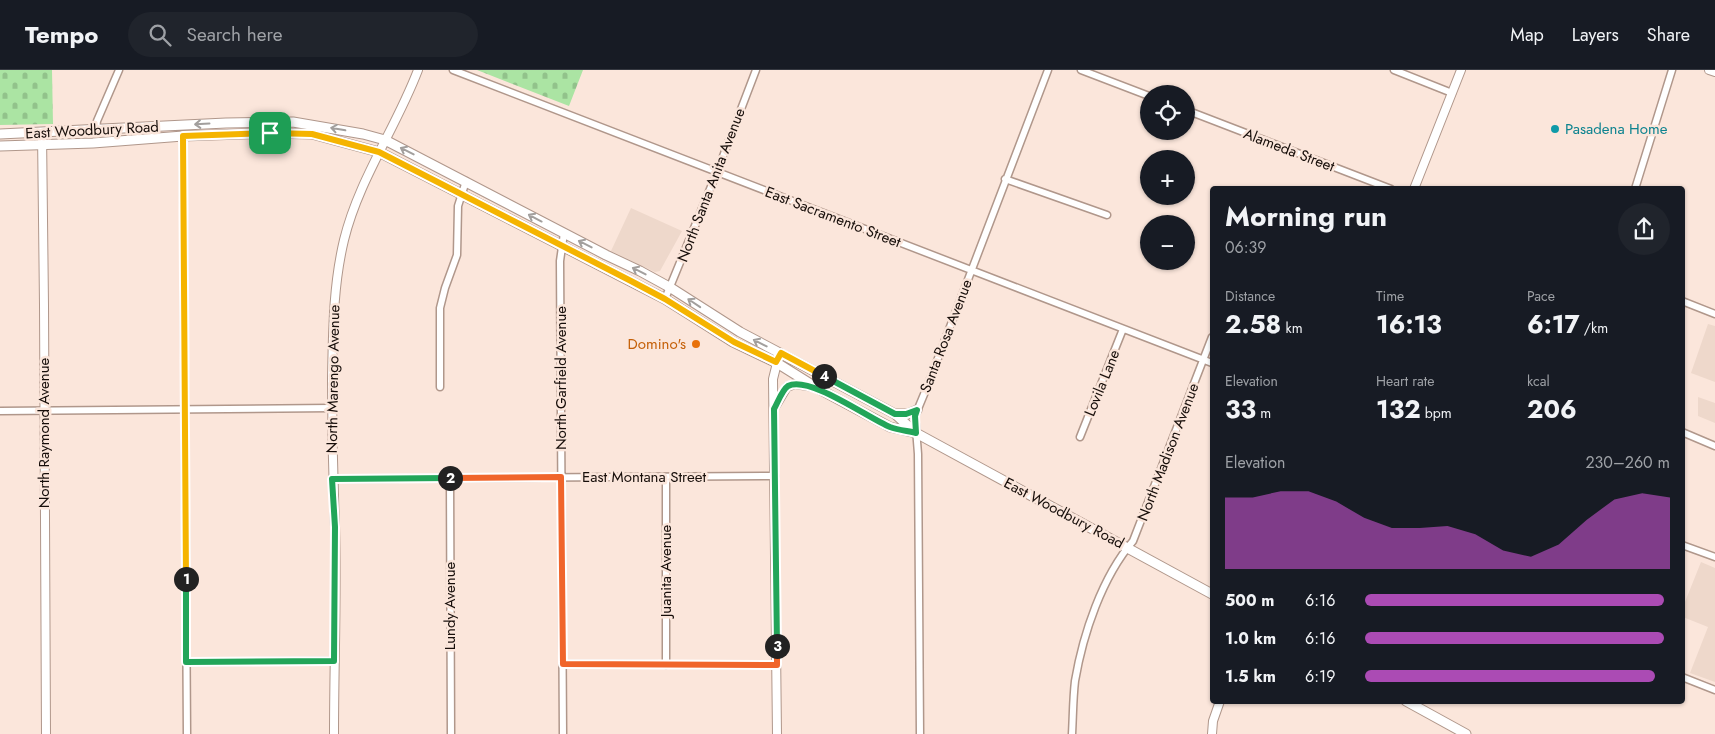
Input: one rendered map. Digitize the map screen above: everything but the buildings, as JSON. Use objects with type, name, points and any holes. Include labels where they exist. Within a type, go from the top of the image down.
[{"type":"main road","name":"East Woodbury Road","points":[[0,134],[226,123],[293,122],[363,134],[385,140],[671,288],[717,318],[895,414],[916,433],[1210,593]]},
{"type":"main road","name":"East Woodbury Road","points":[[0,146],[270,133],[312,134],[379,152],[665,299],[711,329],[776,362],[817,388],[890,427],[916,433]]},
{"type":"main road","points":[[711,329],[717,318]]},
{"type":"main road","points":[[895,414],[906,414],[917,410]]},
{"type":"main road","points":[[1411,704],[1454,732],[1466,734]]},
{"type":"street","points":[[96,130],[97,121],[119,70]]},
{"type":"street","name":"North Marengo Avenue","points":[[334,734],[335,527],[332,479],[332,324],[338,271],[345,237],[359,194],[418,70]]},
{"type":"street","name":"East Sacramento Street","points":[[453,70],[1210,362]]},
{"type":"street","name":"North Santa Anita Avenue","points":[[665,299],[718,172],[756,70]]},
{"type":"street","name":"Santa Rosa Avenue","points":[[920,734],[918,454],[915,416],[1048,70]]},
{"type":"street","points":[[1081,70],[1140,93]]},
{"type":"street","points":[[1394,70],[1452,93]]},
{"type":"street","points":[[1415,186],[1460,70]]},
{"type":"street","points":[[1636,186],[1672,70]]},
{"type":"street","points":[[1710,70],[1715,72]]},
{"type":"street","name":"Alameda Street","points":[[1195,113],[1383,186]]},
{"type":"street","name":"North Raymond Avenue","points":[[42,133],[46,734]]},
{"type":"street","points":[[183,136],[187,734]]},
{"type":"street","points":[[1005,179],[1107,215]]},
{"type":"street","points":[[440,387],[440,308],[444,288],[457,255],[458,206],[466,182]]},
{"type":"street","name":"North Garfield Avenue","points":[[563,734],[560,260],[564,233]]},
{"type":"street","points":[[1685,302],[1715,314]]},
{"type":"street","name":"Lovila Lane","points":[[1080,437],[1123,329]]},
{"type":"street","name":"North Madison Avenue","points":[[1072,734],[1075,681],[1088,626],[1103,590],[1128,547],[1134,541],[1210,344]]},
{"type":"street","points":[[777,734],[773,379],[776,362],[781,353]]},
{"type":"street","points":[[774,409],[787,387],[795,384],[817,388]]},
{"type":"street","points":[[0,411],[332,408]]},
{"type":"street","points":[[1685,433],[1715,446]]},
{"type":"street","name":"East Montana Street","points":[[332,479],[775,476]]},
{"type":"street","name":"Juanita Avenue","points":[[666,477],[666,664]]},
{"type":"street","name":"Lundy Avenue","points":[[450,478],[451,734]]},
{"type":"street","points":[[1685,546],[1715,557]]},
{"type":"street","points":[[186,662],[334,661]]},
{"type":"street","points":[[563,664],[777,665]]},
{"type":"street","points":[[1685,678],[1715,690]]},
{"type":"street","points":[[1212,734],[1213,721],[1219,704]]},
{"type":"shaded area","points":[[631,208],[682,231],[660,271],[655,272],[611,251]]},
{"type":"shaded area","points":[[1708,324],[1715,326],[1715,382],[1691,373]]},
{"type":"shaded area","points":[[1698,397],[1715,403],[1715,423],[1698,416]]},
{"type":"shaded area","points":[[1701,562],[1715,568],[1715,682],[1690,673],[1708,627],[1685,618],[1685,602]]},
{"type":"green space","points":[[0,70],[52,70],[53,124],[0,125]]},
{"type":"green space","points":[[477,70],[583,70],[569,106]]},
{"type":"place","name":"Pasadena Home","points":[[1555,129]]},
{"type":"place","name":"Domino's","points":[[696,344]]},
{"type":"route","points":[[270,133],[312,134],[379,152],[665,299],[734,342],[776,362],[781,353],[895,414],[903,415],[917,410],[915,416],[916,433],[890,427],[817,388],[795,384],[787,387],[774,409],[777,665],[563,664],[561,477],[332,479],[335,527],[334,661],[186,662],[183,136],[270,133]]}]
